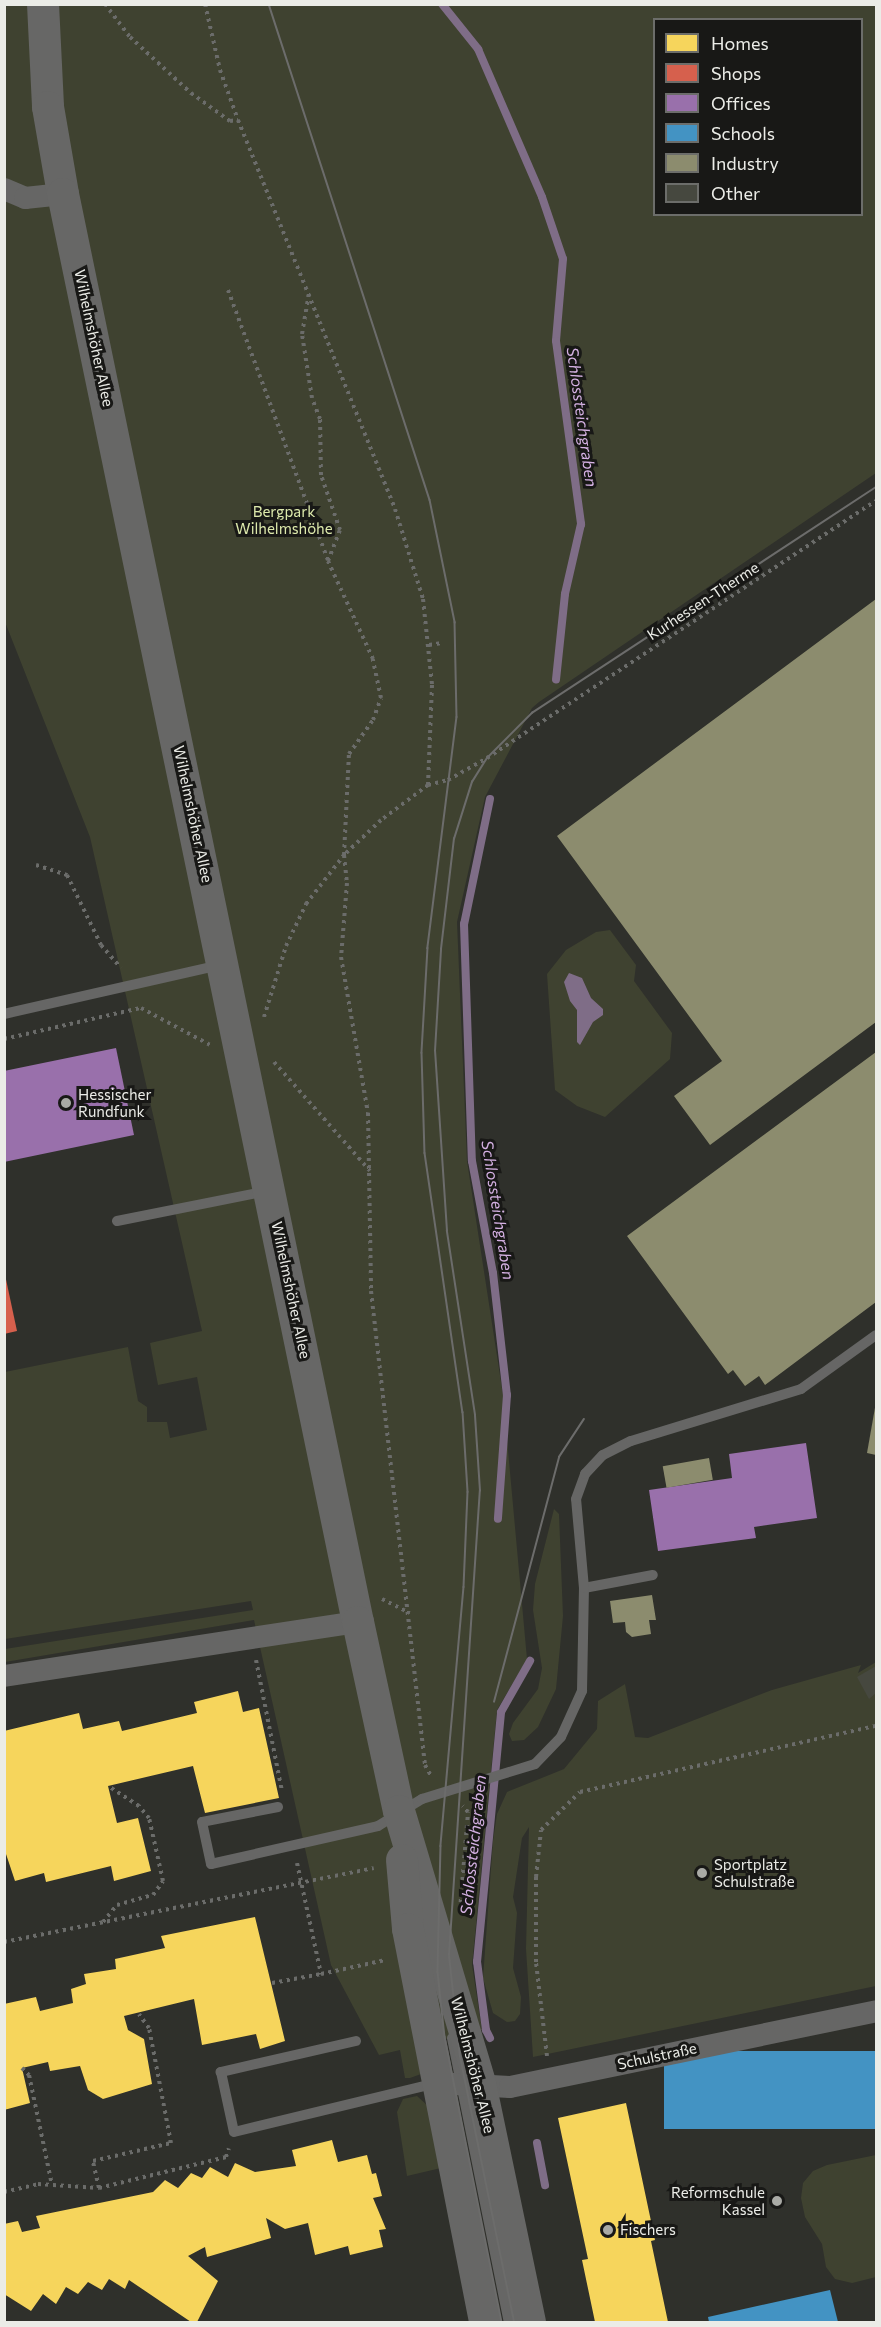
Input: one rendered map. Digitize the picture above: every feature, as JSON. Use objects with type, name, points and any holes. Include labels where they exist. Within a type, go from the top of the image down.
[{"type":"main road","name":"Wilhelmshöher Allee","points":[[43,4],[48,107],[63,194],[224,964],[248,1043],[270,1191],[399,1812],[443,1952],[485,2322]]},
{"type":"main road","name":"Wilhelmshöher Allee","points":[[399,1812],[408,1929],[458,2083],[530,2322]]},
{"type":"street","points":[[4,189],[25,198],[63,194]]},
{"type":"street","points":[[4,1676],[358,1622]]},
{"type":"street","name":"Schulstraße","points":[[458,2083],[510,2087],[876,2011]]},
{"type":"lane","points":[[4,1014],[224,964]]},
{"type":"lane","points":[[117,1221],[270,1191]]},
{"type":"lane","points":[[278,1807],[202,1822],[211,1863],[378,1826],[422,1799],[535,1764],[561,1737],[582,1690],[584,1588],[576,1499],[585,1474],[603,1455],[641,1438],[801,1389],[876,1335]]},
{"type":"lane","points":[[584,1588],[653,1575]]},
{"type":"lane","points":[[356,2040],[221,2072],[234,2132],[458,2083],[509,2322]]},
{"type":"path","points":[[105,4],[130,37],[191,93],[230,121],[238,120]]},
{"type":"path","points":[[206,4],[220,70],[238,120],[309,291],[415,567],[429,645],[432,732],[429,784]]},
{"type":"path","points":[[228,290],[328,561],[373,659],[381,698],[373,720],[349,754],[344,855],[347,883],[341,957],[368,1113],[371,1291],[410,1614],[426,1772],[468,1812],[460,1918]]},
{"type":"path","points":[[309,291],[302,334],[312,398],[320,419],[321,475],[340,530],[328,561]]},
{"type":"path","name":"Kurhessen-Therme","points":[[248,1043],[286,946],[306,904],[344,855],[381,820],[429,784],[448,780],[487,758],[542,719],[876,501]]},
{"type":"path","points":[[429,645],[442,643]]},
{"type":"path","points":[[36,865],[67,875],[101,945],[135,984],[141,1008]]},
{"type":"path","points":[[4,1039],[141,1008],[219,1050],[248,1043],[370,1172]]},
{"type":"path","points":[[380,1598],[410,1614]]},
{"type":"path","points":[[263,1723],[268,1722]]},
{"type":"path","points":[[551,2078],[536,1962],[536,1877],[541,1830],[580,1792],[876,1726]]},
{"type":"path","points":[[103,1922],[117,1905],[153,1895],[163,1881],[149,1818],[139,1806],[108,1786]]},
{"type":"path","points":[[4,1942],[376,1867]]},
{"type":"path","points":[[272,1983],[321,1974]]},
{"type":"path","points":[[99,2188],[93,2161],[171,2143],[149,2028],[139,2014]]},
{"type":"path","points":[[22,2068],[29,2075],[52,2185]]},
{"type":"path","points":[[4,2192],[38,2184],[99,2188],[226,2157],[234,2132]]},
{"type":"green space","name":"Bergpark Wilhelmshöhe","points":[[5,5],[876,5],[876,473],[539,702],[532,708],[485,797],[457,922],[467,1161],[503,1395],[527,1659],[497,1710],[472,1965],[482,2030],[417,2046],[421,2074],[410,2078],[405,2078],[400,2050],[379,2055],[331,1965],[254,1620],[5,1662],[5,1649],[253,1610],[251,1601],[5,1639],[5,1372],[128,1347],[138,1401],[147,1407],[147,1422],[167,1422],[170,1438],[207,1430],[197,1377],[158,1385],[150,1343],[202,1331],[90,837],[5,622]]},
{"type":"green space","points":[[610,930],[636,965],[634,981],[672,1033],[670,1059],[605,1117],[577,1106],[555,1090],[547,974],[566,950],[596,932]]},
{"type":"green space","points":[[554,1509],[559,1514],[563,1616],[556,1689],[538,1727],[524,1740],[512,1741],[509,1734],[513,1723],[538,1689],[542,1668],[533,1610],[535,1584]]},
{"type":"green space","name":"Sportplatz Schulstraße","points":[[876,1662],[876,1986],[533,2057],[526,1949],[529,1827],[522,1838],[513,1897],[517,1913],[513,1968],[521,1997],[520,2014],[515,2021],[507,2022],[493,2013],[483,1978],[493,1841],[497,1814],[507,1792],[564,1769],[597,1729],[598,1701],[625,1684],[635,1737],[648,1738],[772,1690],[861,1665],[858,1673]]},
{"type":"green space","points":[[417,2096],[428,2106],[441,2168],[407,2176],[397,2112],[403,2099]]},
{"type":"green space","points":[[876,2155],[876,2277],[852,2283],[835,2279],[826,2267],[822,2244],[805,2217],[801,2198],[803,2183],[813,2171],[827,2165]]},
{"type":"shaded area","points":[[569,973],[582,978],[591,998],[603,1009],[603,1015],[593,1022],[580,1045],[577,1042],[577,1010],[570,1001],[564,982]]},
{"type":"building: Homes","points":[[238,1691],[243,1712],[259,1708],[279,1798],[205,1813],[193,1766],[108,1786],[117,1823],[138,1818],[151,1871],[114,1881],[111,1866],[46,1882],[44,1873],[15,1881],[4,1848],[4,1731],[79,1713],[83,1729],[119,1721],[122,1731],[197,1713],[194,1702]]},
{"type":"building: Homes","points":[[255,1917],[285,2041],[260,2049],[256,2034],[202,2045],[194,1999],[124,2016],[128,2030],[144,2039],[152,2084],[103,2099],[88,2090],[80,2066],[50,2071],[48,2062],[22,2068],[30,2103],[4,2110],[4,2004],[36,1997],[40,2011],[73,2003],[71,1989],[86,1984],[84,1974],[116,1969],[115,1959],[165,1948],[161,1936]]},
{"type":"building: Homes","points":[[626,2103],[655,2240],[651,2241],[668,2322],[595,2322],[582,2260],[588,2259],[558,2118]]},
{"type":"building: Homes","points":[[332,2140],[338,2162],[367,2155],[372,2174],[376,2173],[382,2196],[373,2198],[386,2229],[379,2230],[383,2247],[350,2255],[348,2246],[315,2255],[308,2223],[285,2229],[266,2218],[271,2238],[207,2257],[205,2247],[188,2256],[218,2281],[197,2322],[191,2322],[129,2280],[125,2289],[109,2279],[102,2290],[88,2282],[78,2294],[66,2287],[56,2304],[43,2294],[31,2311],[4,2294],[4,2224],[18,2221],[22,2232],[40,2228],[36,2216],[153,2192],[165,2180],[178,2188],[191,2173],[202,2178],[210,2167],[228,2177],[235,2163],[255,2172],[296,2166],[292,2150]]},
{"type":"building: Shops","points":[[4,1270],[17,1331],[4,1334]]},
{"type":"building: Offices","name":"Hessischer Rundfunk","points":[[116,1048],[134,1135],[4,1162],[4,1071]]},
{"type":"building: Offices","points":[[806,1443],[817,1518],[754,1527],[756,1538],[658,1551],[649,1490],[732,1478],[729,1454]]},
{"type":"building: Schools","points":[[664,2051],[876,2051],[876,2129],[664,2129]]},
{"type":"building: Schools","points":[[830,2290],[838,2322],[709,2322],[708,2317]]},
{"type":"building: Industry","points":[[876,599],[876,1022],[710,1145],[674,1096],[722,1061],[557,836]]},
{"type":"building: Industry","points":[[876,1052],[876,1302],[765,1385],[759,1376],[745,1386],[733,1370],[728,1374],[627,1236]]},
{"type":"building: Industry","points":[[876,1402],[876,1455],[867,1453]]},
{"type":"building: Industry","points":[[709,1458],[713,1480],[667,1488],[663,1466]]},
{"type":"building: Industry","points":[[652,1595],[656,1620],[649,1620],[651,1634],[632,1637],[626,1632],[625,1622],[613,1623],[610,1601]]},
{"type":"building: Other","points":[[876,1666],[876,1693],[869,1699],[857,1677]]},
{"type":"waterway","name":"Schlossteichgraben","points":[[442,4],[478,49],[542,197],[563,259],[556,341],[581,524],[565,594],[556,680]]},
{"type":"waterway","name":"Schlossteichgraben","points":[[490,799],[464,924],[472,1161],[493,1273],[507,1395],[498,1519]]},
{"type":"waterway","name":"Schlossteichgraben","points":[[490,2038],[486,2030],[477,1962],[501,1712],[530,1661]]},
{"type":"waterway","points":[[537,2143],[545,2185]]},
{"type":"tram line","points":[[269,4],[430,500],[455,622],[457,717],[428,948],[422,1053],[425,1153],[463,1412],[468,1492],[464,1587],[441,1846],[438,1972],[445,2037],[502,2322]]},
{"type":"tram line","points":[[514,2322],[460,2057],[449,1955],[480,1491],[475,1415],[447,1231],[435,1051],[441,949],[454,839],[472,782],[487,758],[532,713],[876,487]]},
{"type":"tram line","points":[[494,1702],[559,1457],[584,1419]]},
{"type":"place","name":"Hessischer Rundfunk","points":[[66,1103]]},
{"type":"place","name":"Sportplatz Schulstraße","points":[[702,1873]]},
{"type":"place","name":"Reformschule Kassel","points":[[777,2201]]},
{"type":"place","name":"Fischers","points":[[608,2230]]}]
